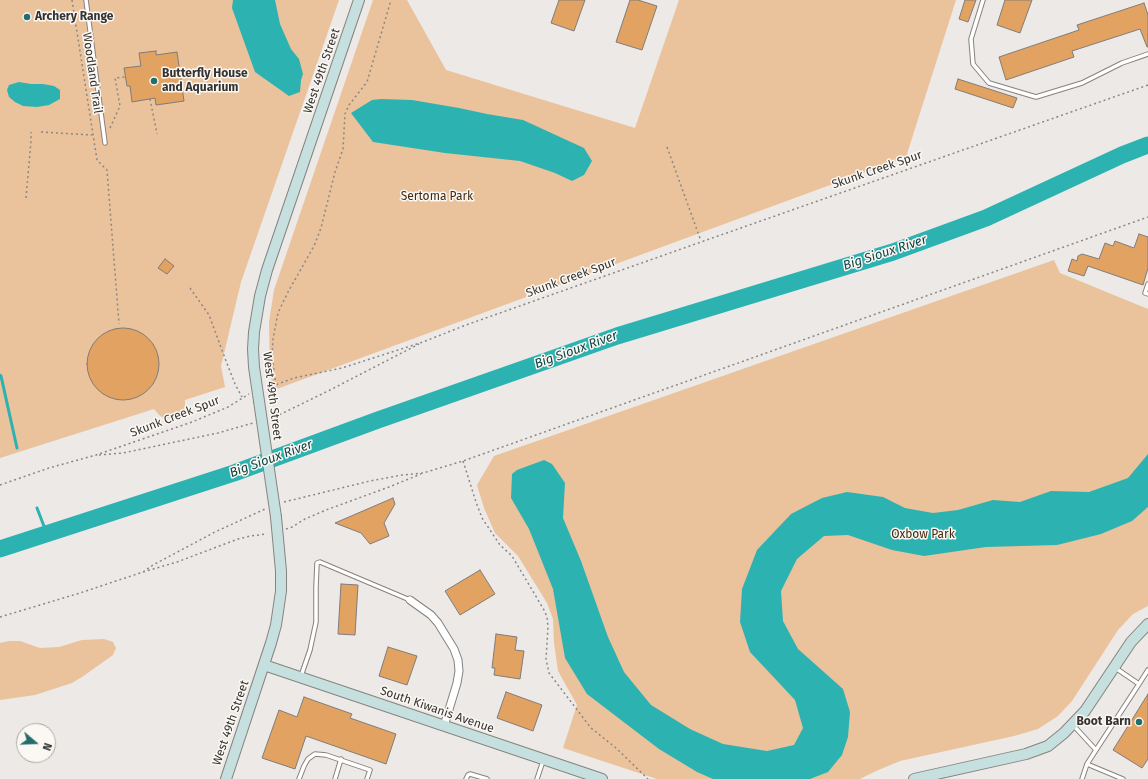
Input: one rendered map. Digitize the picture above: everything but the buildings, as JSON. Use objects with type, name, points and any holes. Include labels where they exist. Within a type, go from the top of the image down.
[{"type":"main road","name":"West 49th Street","points":[[226,779],[276,625],[281,591],[278,532],[254,367],[254,332],[260,296],[267,270],[359,0]]},
{"type":"main road","points":[[914,779],[1037,750],[1048,746],[1085,712],[1131,642],[1148,624]]},
{"type":"main road","name":"South Kiwanis Avenue","points":[[264,665],[544,759],[581,776],[602,779]]},
{"type":"street","points":[[410,600],[434,619],[454,650],[458,660],[458,683],[444,726]]},
{"type":"lane","points":[[86,0],[105,143]]},
{"type":"lane","points":[[983,0],[971,39],[973,64],[989,83],[1036,97],[1082,84],[1122,63],[1148,54]]},
{"type":"lane","points":[[1148,284],[1145,293],[1148,294]]},
{"type":"lane","points":[[301,677],[310,650],[316,622],[317,562],[410,600]]},
{"type":"lane","points":[[1114,667],[1139,684]]},
{"type":"lane","points":[[1082,779],[1087,764],[1148,670]]},
{"type":"lane","points":[[1072,724],[1096,750]]},
{"type":"lane","points":[[299,779],[308,759],[315,754],[341,759],[370,770],[367,779]]},
{"type":"lane","points":[[335,779],[341,759]]},
{"type":"lane","points":[[537,779],[544,759]]},
{"type":"lane","points":[[1087,764],[1123,779]]},
{"type":"lane","points":[[466,779],[470,774],[487,779]]},
{"type":"path","name":"Woodland Trail","points":[[72,0],[97,160],[108,170],[119,324]]},
{"type":"path","points":[[276,385],[272,357],[273,339],[278,313],[314,246],[321,228],[342,149],[345,114],[349,105],[367,82],[391,0]]},
{"type":"path","points":[[104,136],[112,126],[120,106],[115,78],[125,77]]},
{"type":"path","name":"Skunk Creek Spur","points":[[0,485],[49,468],[96,455],[192,422],[228,407],[242,397],[257,390],[294,378],[342,368],[423,342],[701,242],[1148,85]]},
{"type":"path","points":[[150,99],[157,134]]},
{"type":"path","points":[[26,198],[31,132]]},
{"type":"path","points":[[41,132],[92,135]]},
{"type":"path","points":[[667,147],[701,242]]},
{"type":"path","points":[[0,617],[176,562],[238,539],[278,532],[292,527],[305,519],[326,510],[389,488],[423,473],[463,461],[1148,217]]},
{"type":"path","points":[[190,288],[209,315],[235,384],[242,397]]},
{"type":"path","points":[[463,461],[482,518],[500,545],[512,556],[547,617],[548,627],[546,659],[549,673],[591,728],[616,748],[648,779]]},
{"type":"path","points":[[283,502],[370,481],[423,473]]},
{"type":"path","points":[[143,572],[153,565],[215,532],[256,512],[270,507]]},
{"type":"green space","points":[[0,0],[339,0],[241,282],[221,366],[225,387],[185,400],[185,407],[182,412],[174,418],[164,418],[154,409],[0,458]]},
{"type":"green space","name":"Sertoma Park","points":[[373,0],[407,0],[446,70],[635,128],[679,0],[956,0],[906,157],[274,390],[270,375],[269,322],[274,290]]},
{"type":"green space","name":"Oxbow Park","points":[[1054,260],[1060,273],[1148,309],[1148,606],[1133,614],[1118,630],[1072,701],[1058,716],[1038,729],[1014,736],[900,761],[860,779],[657,779],[563,748],[577,705],[558,671],[554,643],[553,619],[547,603],[518,556],[495,533],[484,508],[477,485],[494,456]]},
{"type":"green space","points":[[104,639],[113,642],[116,648],[113,655],[72,683],[35,695],[0,700],[0,643],[20,641],[40,648],[59,647],[82,640]]},
{"type":"water","points":[[233,0],[275,0],[280,24],[291,49],[299,59],[303,74],[300,92],[289,96],[255,72],[232,8]]},
{"type":"water","points":[[19,82],[54,86],[60,90],[60,99],[49,105],[37,107],[23,106],[9,97],[7,90],[9,85]]},
{"type":"water","points":[[372,100],[412,100],[523,120],[584,148],[592,161],[584,175],[572,181],[555,173],[520,161],[445,153],[373,142],[351,113]]},
{"type":"water","points":[[1148,454],[1148,507],[1132,521],[1101,534],[1057,545],[986,547],[924,556],[892,550],[848,535],[824,536],[797,559],[781,591],[783,621],[798,649],[843,689],[850,712],[848,737],[842,755],[828,772],[810,779],[713,779],[697,772],[659,749],[587,694],[565,658],[553,589],[529,529],[511,498],[512,474],[517,470],[544,460],[552,464],[565,483],[563,518],[581,561],[608,637],[624,672],[651,705],[690,729],[723,744],[767,751],[794,745],[803,728],[795,700],[750,652],[740,622],[742,589],[757,550],[791,514],[822,498],[847,492],[883,497],[905,508],[933,513],[958,510],[993,500],[1020,502],[1051,491],[1089,492],[1128,478]]},
{"type":"waterway","name":"Big Sioux River","points":[[0,549],[234,473],[378,420],[617,336],[893,252],[986,218],[1122,155],[1148,145]]},
{"type":"waterway","points":[[0,375],[17,448]]},
{"type":"waterway","points":[[37,508],[47,534]]},
{"type":"place","name":"Archery Range","points":[[27,17]]},
{"type":"place","name":"Butterfly House and Aquarium","points":[[154,81]]},
{"type":"place","name":"Boot Barn","points":[[1139,722]]}]
